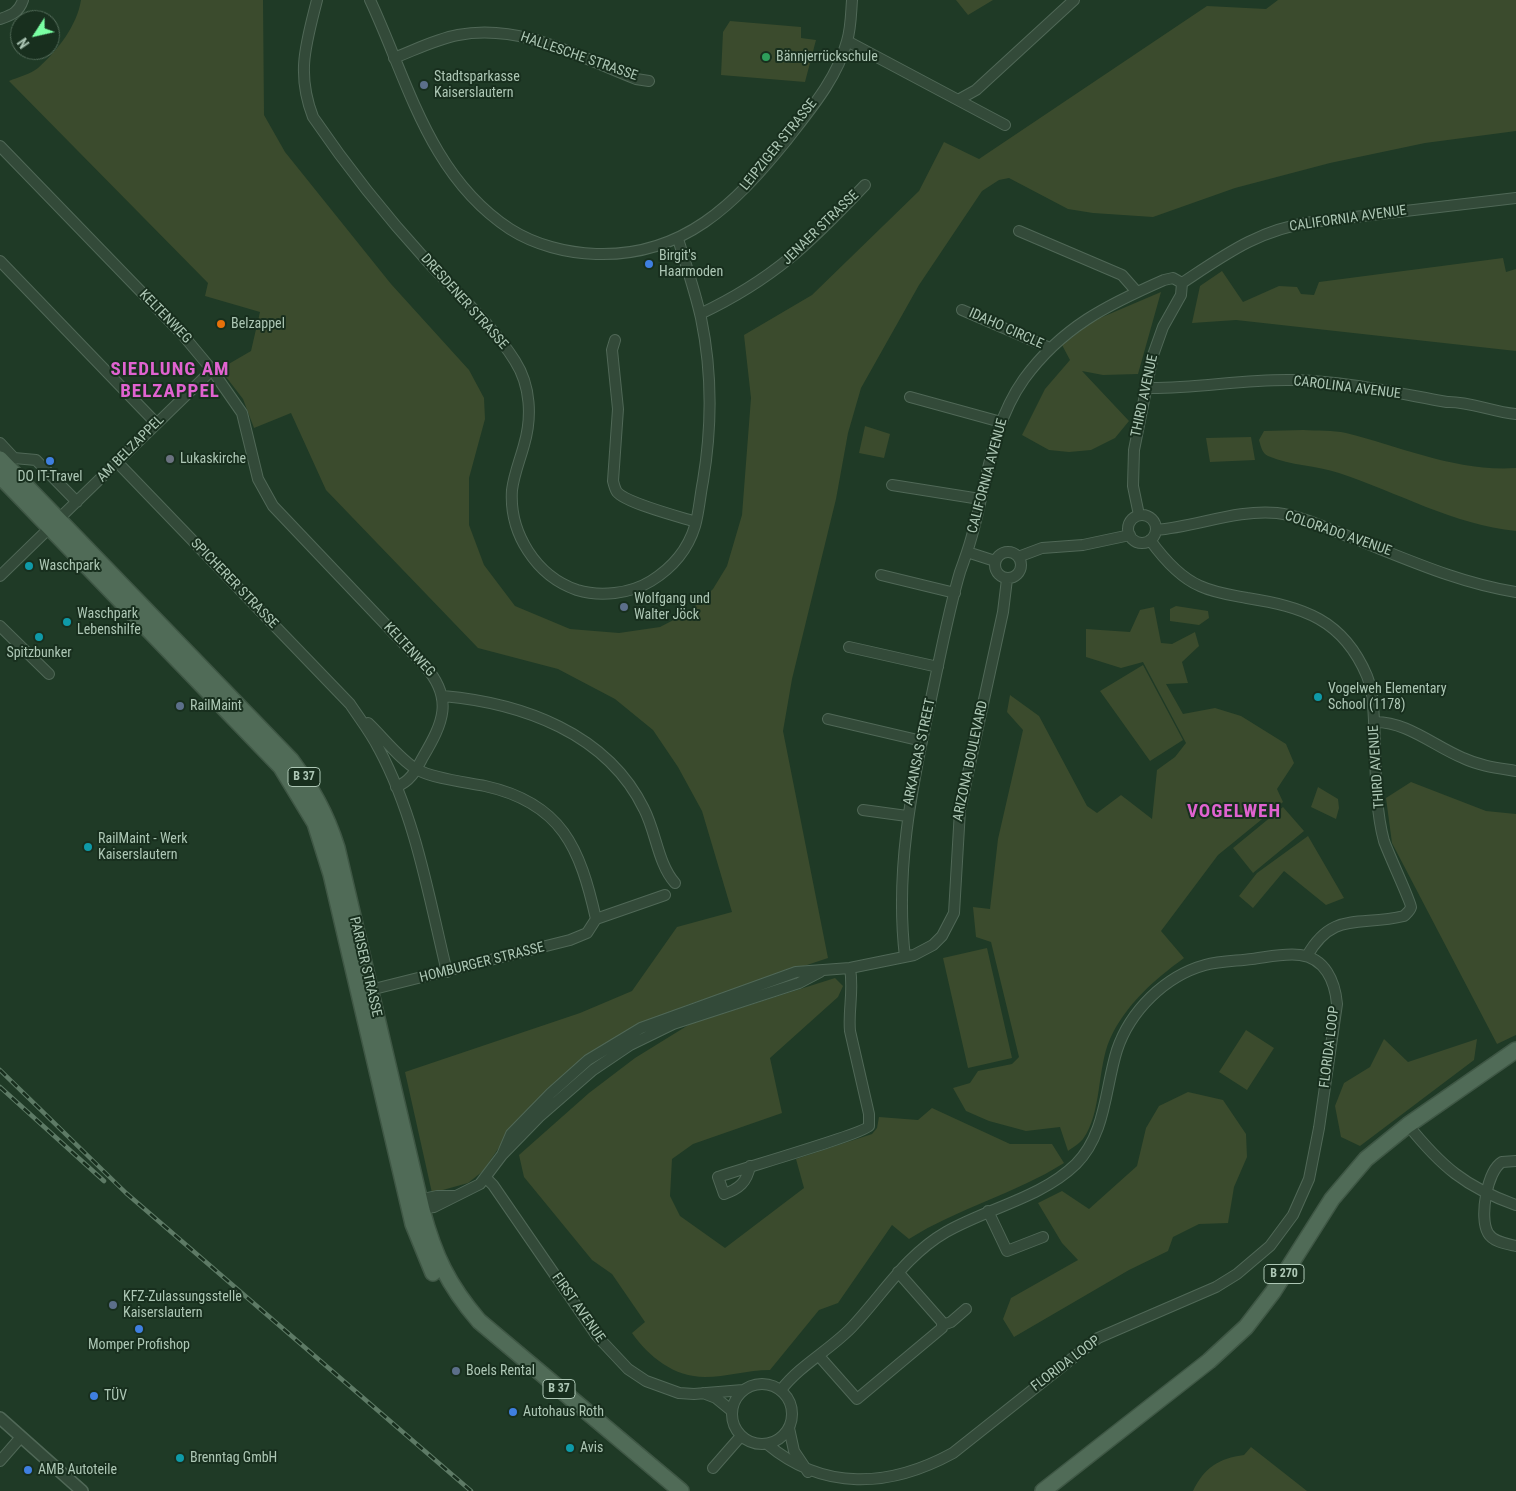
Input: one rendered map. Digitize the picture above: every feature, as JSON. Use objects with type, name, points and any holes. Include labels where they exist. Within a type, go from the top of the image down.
[{"type":"main road","name":"PARISER STRASSE","points":[[0,459],[54,523],[281,767],[315,822],[364,992],[417,1205],[426,1258],[439,1283],[456,1308],[498,1350],[670,1491]]},
{"type":"main road","name":"PARISER STRASSE","points":[[0,476],[54,523]]},
{"type":"main road","name":"B 270","points":[[1043,1491],[1227,1345],[1262,1308],[1322,1214],[1350,1176],[1366,1159],[1408,1125],[1516,1050]]},
{"type":"main road","name":"PARISER STRASSE","points":[[417,1205],[438,1261],[463,1302],[479,1321],[681,1491]]},
{"type":"street","points":[[0,19],[14,14],[21,6],[23,0]]},
{"type":"street","name":"DRESDENER STRASSE","points":[[317,0],[302,70],[305,96],[313,117],[402,233],[494,333],[520,368],[529,411],[524,445],[512,489],[512,502],[517,528],[528,551],[547,573],[571,588],[594,594],[620,592],[644,585],[671,565],[687,545],[696,522],[707,456],[709,420],[706,352],[700,314],[678,239]]},
{"type":"street","name":"LEIPZIGER STRASSE","points":[[370,0],[418,116],[446,164],[483,208],[511,229],[554,248],[592,254],[629,254],[678,239],[717,214],[757,177],[826,87],[847,41],[852,0]]},
{"type":"street","points":[[958,100],[976,90],[1074,0]]},
{"type":"street","name":"HALLESCHE STRASSE","points":[[394,58],[434,41],[457,35],[481,32],[506,33],[536,40],[636,79],[649,81]]},
{"type":"street","points":[[847,41],[1005,125]]},
{"type":"street","name":"KELTENWEG","points":[[0,146],[175,326],[212,370],[242,414],[258,479],[273,506],[425,666],[439,684],[443,696]]},
{"type":"street","name":"JENAER STRASSE","points":[[700,314],[750,288],[782,266],[815,238],[865,185]]},
{"type":"street","name":"CALIFORNIA AVENUE","points":[[967,552],[1001,422],[1024,379],[1050,348],[1085,319],[1169,278],[1182,283],[1239,245],[1279,228],[1312,222],[1516,198]]},
{"type":"street","points":[[1019,231],[1122,275],[1137,292]]},
{"type":"street","points":[[0,261],[156,423]]},
{"type":"street","name":"THIRD AVENUE","points":[[1139,515],[1132,468],[1146,388],[1158,341],[1169,314],[1182,295],[1182,283]]},
{"type":"street","name":"IDAHO CIRCLE","points":[[962,310],[1050,348]]},
{"type":"street","points":[[614,340],[612,350],[618,409],[613,481],[615,488],[618,493],[630,500],[696,522]]},
{"type":"street","name":"AM BELZAPPEL","points":[[0,576],[212,370]]},
{"type":"street","name":"CAROLINA AVENUE","points":[[1146,388],[1174,388],[1265,381],[1318,382],[1448,402],[1462,401],[1474,407],[1516,414]]},
{"type":"street","points":[[910,396],[1001,422]]},
{"type":"street","points":[[0,443],[14,458],[36,460],[77,502]]},
{"type":"street","name":"SPICHERER STRASSE","points":[[118,463],[416,770]]},
{"type":"street","points":[[892,484],[980,499]]},
{"type":"street","name":"COLORADO AVENUE","points":[[1156,530],[1195,526],[1251,514],[1279,513],[1309,521],[1471,583],[1516,592]]},
{"type":"street","points":[[1018,557],[1042,548],[1083,545],[1130,535],[1139,542],[1150,540],[1156,530],[1152,518],[1139,515],[1130,523],[1130,535]]},
{"type":"street","name":"THIRD AVENUE","points":[[1150,540],[1171,565],[1199,586],[1226,594],[1294,606],[1308,612],[1329,625],[1346,642],[1364,670],[1372,695],[1384,838],[1411,907],[1409,912],[1398,917],[1332,927],[1319,937],[1307,956]]},
{"type":"street","points":[[967,552],[995,561]]},
{"type":"street","name":"ARKANSAS STREET","points":[[905,957],[902,908],[907,816],[955,593],[967,552]]},
{"type":"street","points":[[1005,552],[1013,552],[1018,557],[1021,565],[1019,573],[1007,579],[998,574],[994,568],[995,561],[999,555],[1005,552]]},
{"type":"street","points":[[881,575],[955,593]]},
{"type":"street","name":"ARIZONA BOULEVARD","points":[[502,1155],[511,1134],[544,1099],[583,1064],[641,1028],[680,1012],[772,982],[796,972],[850,968],[905,957],[926,950],[938,941],[954,914],[960,810],[1003,612],[1007,579]]},
{"type":"street","points":[[0,626],[49,674]]},
{"type":"street","points":[[849,647],[938,668]]},
{"type":"street","points":[[396,787],[405,782],[416,770],[442,722],[443,696],[521,711],[556,724],[587,742],[613,765],[639,799],[650,820],[666,870],[676,883]]},
{"type":"street","name":"SPICHERER STRASSE","points":[[350,704],[379,749],[396,787],[412,831],[447,972]]},
{"type":"street","points":[[828,719],[922,741]]},
{"type":"street","points":[[1374,722],[1384,722],[1405,728],[1452,753],[1479,764],[1516,771]]},
{"type":"street","points":[[416,770],[498,789],[528,801],[551,817],[565,832],[576,850],[596,919],[608,917],[665,895]]},
{"type":"street","points":[[863,810],[907,816]]},
{"type":"street","name":"HOMBURGER STRASSE","points":[[364,992],[580,937],[591,930],[596,919]]},
{"type":"street","points":[[781,1390],[793,1377],[851,1328],[898,1272],[932,1241],[988,1211],[1048,1184],[1076,1164],[1086,1153],[1098,1128],[1114,1059],[1123,1034],[1131,1019],[1153,995],[1181,976],[1203,966],[1279,956],[1307,956]]},
{"type":"street","name":"FLORIDA LOOP","points":[[767,1444],[793,1466],[810,1475],[848,1483],[898,1478],[926,1467],[953,1453],[1098,1338],[1216,1287],[1237,1274],[1270,1246],[1293,1215],[1309,1179],[1335,1019],[1336,989],[1331,978],[1318,963],[1307,956]]},
{"type":"street","points":[[750,1166],[860,1132],[868,1126],[869,1114],[850,1031],[849,1020],[853,994],[850,968]]},
{"type":"street","name":"ARIZONA BOULEVARD","points":[[417,1205],[437,1196],[456,1196],[473,1188],[486,1178],[502,1155],[564,1094],[617,1054],[650,1034],[672,1024],[799,983],[824,970]]},
{"type":"street","points":[[616,1042],[619,1046],[617,1054]]},
{"type":"street","points":[[1408,1125],[1446,1167],[1465,1181],[1516,1205]]},
{"type":"street","points":[[1516,1161],[1502,1162],[1494,1168],[1487,1192],[1487,1231],[1495,1239],[1516,1246]]},
{"type":"street","name":"FIRST AVENUE","points":[[486,1178],[493,1184],[611,1353],[628,1369],[654,1384],[679,1393],[743,1390]]},
{"type":"street","points":[[988,1211],[1006,1251],[1043,1238]]},
{"type":"street","points":[[898,1272],[943,1325]]},
{"type":"street","points":[[819,1356],[854,1397],[861,1398],[943,1325],[951,1322],[966,1309]]},
{"type":"street","points":[[789,1428],[784,1436],[767,1444],[753,1443],[741,1436],[734,1424],[732,1411],[735,1399],[743,1390],[750,1386],[766,1384],[781,1390],[792,1408],[789,1428],[794,1451],[810,1475]]},
{"type":"street","name":"FIRST AVENUE","points":[[702,1393],[716,1398],[732,1411]]},
{"type":"street","points":[[0,1418],[82,1491]]},
{"type":"street","points":[[713,1468],[741,1436]]},
{"type":"street","points":[[0,1461],[21,1437]]},
{"type":"green space","points":[[81,0],[263,0],[264,115],[285,152],[391,284],[469,370],[484,398],[485,419],[469,478],[469,525],[484,565],[515,606],[570,629],[619,633],[660,627],[689,612],[713,589],[727,566],[742,515],[751,398],[744,335],[812,295],[919,191],[944,142],[979,159],[1207,6],[1266,9],[1278,0],[1516,0],[1516,131],[1425,143],[1330,163],[1235,188],[1153,217],[1093,213],[1068,209],[1009,178],[999,180],[982,191],[919,285],[861,388],[848,433],[836,499],[792,679],[783,731],[828,958],[687,1005],[638,1027],[593,1054],[513,1127],[483,1171],[468,1183],[432,1193],[405,1072],[580,1013],[632,991],[677,927],[732,912],[702,811],[678,767],[653,730],[615,699],[558,669],[478,648],[326,490],[291,413],[254,428],[243,399],[220,369],[251,351],[260,312],[205,296],[208,283],[9,81],[28,74],[46,60],[60,60],[60,44],[71,28]]},
{"type":"green space","points":[[956,0],[993,0],[968,15]]},
{"type":"green space","name":"Bännjerrückschule","points":[[730,21],[801,27],[801,38],[816,40],[805,82],[721,75],[723,32]]},
{"type":"green space","points":[[1503,258],[1506,272],[1516,269],[1516,351],[1236,320],[1192,323],[1200,286],[1222,271],[1243,302],[1279,286],[1297,287],[1301,294],[1314,295],[1319,282]]},
{"type":"green space","points":[[1161,292],[1138,374],[1103,375],[1082,371],[1129,421],[1115,438],[1091,450],[1069,452],[1049,450],[1022,435],[1045,389],[1070,360],[1062,345],[1093,321]]},
{"type":"green space","points":[[865,426],[890,434],[884,458],[859,453]]},
{"type":"green space","points":[[1303,430],[1346,433],[1430,457],[1472,466],[1516,468],[1516,531],[1493,528],[1448,515],[1339,473],[1277,459],[1266,455],[1262,450],[1259,440],[1264,431]]},
{"type":"green space","points":[[1251,437],[1255,460],[1210,462],[1206,438]]},
{"type":"green space","points":[[1176,606],[1208,611],[1209,618],[1199,625],[1170,621],[1170,609]]},
{"type":"green space","points":[[1154,607],[1161,643],[1172,644],[1195,632],[1199,646],[1182,662],[1188,683],[1166,684],[1183,714],[1215,708],[1241,716],[1286,744],[1294,763],[1277,789],[1283,802],[1218,855],[1161,931],[1184,958],[1142,994],[1117,1026],[1106,1051],[1096,1104],[1089,1128],[1083,1139],[1068,1151],[1060,1127],[1026,1131],[989,1121],[966,1111],[953,1088],[970,1083],[978,1071],[1012,1064],[1019,1057],[991,942],[976,937],[973,907],[990,909],[998,839],[1023,730],[1007,712],[1010,695],[1039,716],[1087,806],[1097,813],[1121,795],[1152,819],[1157,770],[1175,757],[1186,743],[1143,662],[1121,668],[1086,657],[1086,629],[1130,632],[1140,610]]},
{"type":"green space","points":[[1143,665],[1183,740],[1150,761],[1100,691]]},
{"type":"green space","points":[[1411,782],[1486,811],[1516,814],[1516,1035],[1497,1044],[1392,843],[1386,798]]},
{"type":"green space","points":[[1318,787],[1338,799],[1339,808],[1336,819],[1311,807]]},
{"type":"green space","points":[[1283,807],[1304,831],[1253,873],[1233,848]]},
{"type":"green space","points":[[1308,836],[1344,898],[1326,905],[1284,871],[1253,908],[1239,896],[1257,873]]},
{"type":"green space","points":[[987,948],[1012,1058],[968,1068],[943,958]]},
{"type":"green space","points":[[835,978],[843,986],[838,997],[770,1058],[782,1113],[693,1144],[672,1159],[670,1196],[680,1216],[725,1248],[804,1188],[796,1159],[872,1134],[877,1128],[879,1117],[918,1120],[932,1108],[1010,1144],[1052,1144],[1064,1163],[1026,1184],[947,1218],[909,1239],[892,1225],[838,1303],[819,1310],[770,1370],[713,1377],[694,1376],[683,1373],[663,1364],[654,1357],[632,1333],[645,1322],[612,1274],[592,1260],[524,1177],[519,1155],[589,1093],[635,1058],[690,1024]]},
{"type":"green space","points":[[1246,1030],[1274,1048],[1247,1090],[1219,1072]]},
{"type":"green space","points":[[1384,1039],[1408,1062],[1477,1039],[1474,1060],[1360,1146],[1341,1137],[1335,1106],[1344,1083],[1370,1067]]},
{"type":"green space","points":[[1188,1092],[1223,1100],[1246,1134],[1247,1157],[1234,1187],[1228,1223],[1199,1224],[1173,1237],[1168,1251],[1129,1270],[1014,1337],[1003,1319],[1011,1298],[1078,1260],[1062,1243],[1038,1203],[1062,1191],[1089,1209],[1137,1166],[1146,1128],[1159,1106]]},
{"type":"green space","points":[[1251,1447],[1307,1491],[1193,1491],[1207,1470],[1227,1459],[1244,1455]]},
{"type":"railway","points":[[0,1070],[126,1193],[471,1491]]},
{"type":"railway","points":[[0,1087],[104,1181]]},
{"type":"place","name":"Bännjerrückschule","points":[[766,57]]},
{"type":"place","name":"Stadtsparkasse Kaiserslautern","points":[[424,85]]},
{"type":"place","name":"Birgit's Haarmoden","points":[[649,264]]},
{"type":"place","name":"Belzappel","points":[[221,324]]},
{"type":"place","name":"Lukaskirche","points":[[170,459]]},
{"type":"place","name":"DO IT-Travel","points":[[50,461]]},
{"type":"place","name":"Waschpark","points":[[29,566]]},
{"type":"place","name":"Wolfgang und Walter Jöck","points":[[624,607]]},
{"type":"place","name":"Waschpark Lebenshilfe","points":[[67,622]]},
{"type":"place","name":"Spitzbunker","points":[[39,637]]},
{"type":"place","name":"Vogelweh Elementary School (1178)","points":[[1318,697]]},
{"type":"place","name":"RailMaint","points":[[180,706]]},
{"type":"place","name":"RailMaint - Werk Kaiserslautern","points":[[88,847]]},
{"type":"place","name":"KFZ-Zulassungsstelle Kaiserslautern","points":[[113,1305]]},
{"type":"place","name":"Momper Profishop","points":[[139,1329]]},
{"type":"place","name":"Boels Rental","points":[[456,1371]]},
{"type":"place","name":"TÜV","points":[[94,1396]]},
{"type":"place","name":"Autohaus Roth","points":[[513,1412]]},
{"type":"place","name":"Avis","points":[[570,1448]]},
{"type":"place","name":"Brenntag GmbH","points":[[180,1458]]},
{"type":"place","name":"AMB Autoteile","points":[[28,1470]]},
{"type":"district","name":"SIEDLUNG AM BELZAPPEL","points":[[170,381]]},
{"type":"district","name":"VOGELWEH","points":[[1234,812]]}]
